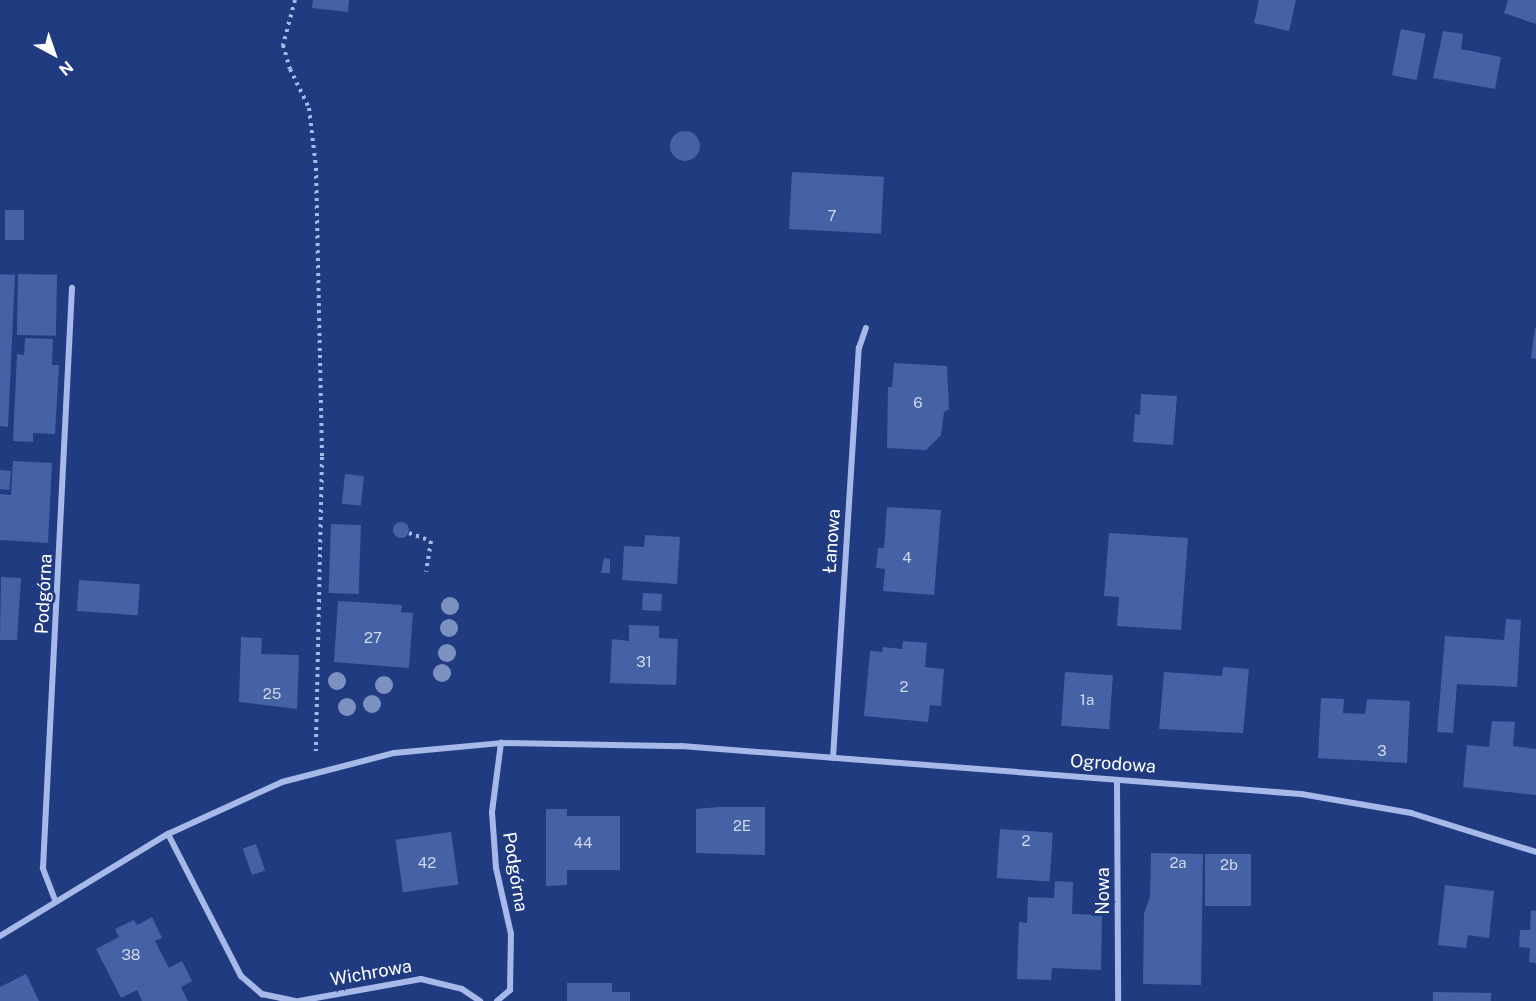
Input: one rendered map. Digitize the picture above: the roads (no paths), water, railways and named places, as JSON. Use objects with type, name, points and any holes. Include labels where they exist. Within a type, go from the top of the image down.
[{"type":"street","name":"Podgórna","points":[[55,900],[43,868],[72,288]]},
{"type":"street","name":"Łanowa","points":[[833,758],[859,348],[866,328]]},
{"type":"street","name":"Podgórna","points":[[497,1001],[510,990],[511,934],[496,868],[492,812],[501,743]]},
{"type":"street","points":[[0,936],[55,900],[168,834],[282,782],[394,753],[501,743]]},
{"type":"street","name":"Ogrodowa","points":[[501,743],[681,746],[1300,794],[1411,813],[1536,852]]},
{"type":"street","name":"Nowa","points":[[1117,780],[1118,1001]]},
{"type":"street","name":"Wichrowa","points":[[168,834],[241,976],[261,997],[298,1001],[421,979],[462,989],[480,1001]]}]
